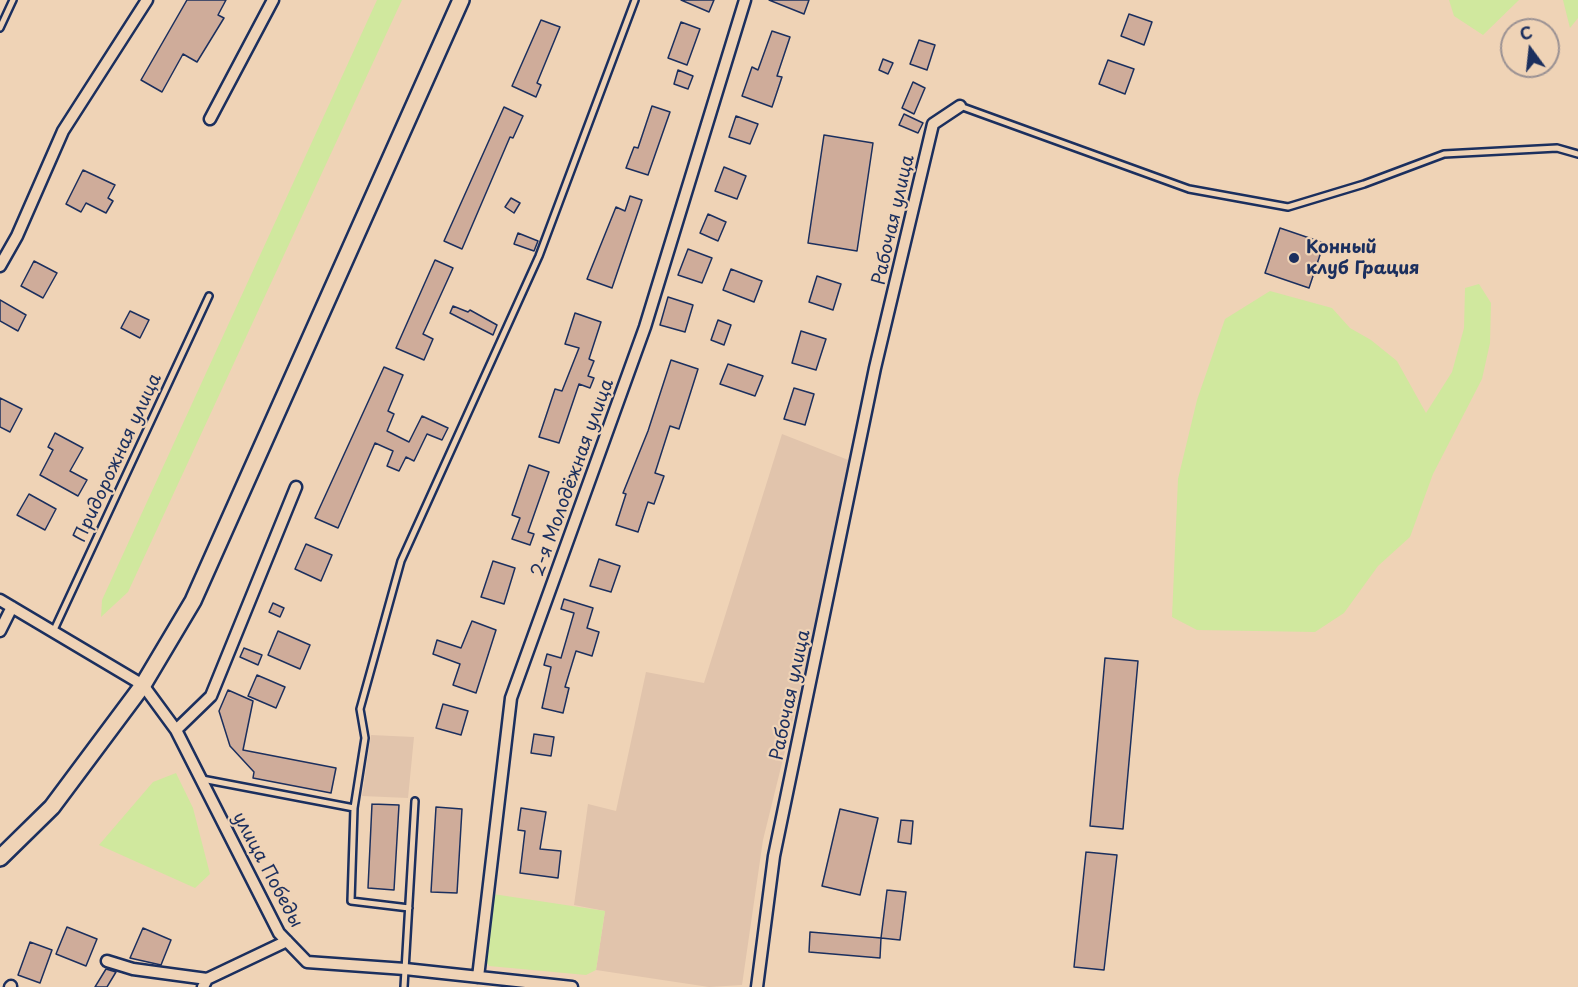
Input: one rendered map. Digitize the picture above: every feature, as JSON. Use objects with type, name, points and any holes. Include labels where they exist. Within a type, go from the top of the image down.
[{"type":"main road","points":[[0,858],[52,807],[143,685],[193,601],[461,0]]},
{"type":"street","points":[[0,266],[17,236],[63,131],[147,0]]},
{"type":"street","points":[[210,118],[273,0]]},
{"type":"street","name":"2-я Молодёжная улица","points":[[478,977],[511,698],[645,327],[745,0]]},
{"type":"street","name":"Рабочая улица","points":[[757,987],[774,856],[875,368],[933,124],[960,106]]},
{"type":"street","points":[[176,730],[211,696],[296,487]]},
{"type":"street","points":[[0,600],[143,685]]},
{"type":"street","points":[[0,631],[12,607]]},
{"type":"street","name":"улица Победы","points":[[143,685],[176,730],[279,933],[307,962],[405,969],[572,987]]},
{"type":"street","points":[[107,961],[133,969],[205,983],[287,941]]},
{"type":"lane","points":[[0,28],[13,0]]},
{"type":"lane","points":[[409,908],[351,901],[354,808],[365,738],[360,709],[401,561],[539,256],[635,0]]},
{"type":"lane","name":"Рабочая улица","points":[[960,106],[1189,189],[1288,207],[1364,184],[1444,154],[1557,148],[1578,154]]},
{"type":"lane","name":"Придорожная улица","points":[[53,632],[209,296]]},
{"type":"lane","points":[[200,778],[354,808]]},
{"type":"lane","points":[[404,987],[415,801]]},
{"type":"shaded area","points":[[782,434],[856,463],[763,840],[742,985],[709,987],[596,970],[605,911],[574,905],[588,804],[616,811],[646,672],[704,683]]},
{"type":"shaded area","points":[[371,735],[414,737],[408,798],[362,796]]},
{"type":"green space","points":[[377,0],[402,0],[128,592],[101,617],[102,600]]},
{"type":"green space","points":[[1449,0],[1519,0],[1483,35],[1454,16]]},
{"type":"green space","points":[[1563,0],[1578,0],[1578,18],[1570,28]]},
{"type":"green space","points":[[1479,284],[1491,303],[1490,343],[1482,379],[1433,474],[1410,537],[1378,566],[1344,613],[1315,632],[1197,630],[1172,617],[1178,479],[1197,400],[1225,319],[1270,291],[1332,308],[1350,328],[1371,340],[1397,361],[1426,413],[1452,372],[1464,328],[1465,288]]},
{"type":"green space","points":[[176,773],[193,808],[210,874],[195,888],[99,845],[153,782]]},
{"type":"green space","points":[[493,894],[605,911],[596,970],[586,975],[489,966],[485,960]]},
{"type":"building","points":[[187,0],[226,0],[218,15],[224,18],[197,62],[183,54],[162,92],[141,80]]},
{"type":"building","points":[[681,0],[714,0],[709,12]]},
{"type":"building","points":[[769,0],[809,0],[804,14]]},
{"type":"building","points":[[1129,14],[1152,22],[1144,45],[1121,36]]},
{"type":"building","points":[[541,20],[560,27],[537,83],[541,85],[536,97],[512,86]]},
{"type":"building","points":[[681,22],[700,29],[687,65],[668,58]]},
{"type":"building","points":[[772,31],[790,37],[777,76],[782,77],[772,107],[742,96],[752,67],[758,70]]},
{"type":"building","points":[[919,40],[935,45],[927,70],[910,64]]},
{"type":"building","points":[[883,59],[893,63],[888,74],[879,70]]},
{"type":"building","points":[[1108,60],[1134,69],[1125,94],[1099,84]]},
{"type":"building","points":[[678,70],[693,76],[688,89],[674,84]]},
{"type":"building","points":[[913,82],[925,88],[914,114],[902,108]]},
{"type":"building","points":[[652,106],[670,112],[648,175],[626,168],[634,147],[638,148]]},
{"type":"building","points":[[504,107],[523,116],[513,138],[510,137],[462,249],[444,241]]},
{"type":"building","points":[[904,114],[923,123],[918,133],[899,125]]},
{"type":"building","points":[[736,116],[758,124],[750,144],[729,137]]},
{"type":"building","points":[[824,135],[873,143],[857,251],[808,243]]},
{"type":"building","points":[[724,167],[746,176],[737,199],[715,191]]},
{"type":"building","points":[[83,170],[115,185],[108,198],[113,201],[106,213],[86,203],[81,212],[66,204]]},
{"type":"building","points":[[630,196],[642,200],[612,288],[587,279],[616,207],[625,211]]},
{"type":"building","points":[[511,198],[520,203],[514,213],[505,207]]},
{"type":"building","points":[[708,214],[726,222],[718,241],[700,233]]},
{"type":"building","name":"Конный клуб Грация","points":[[1280,228],[1324,243],[1309,288],[1265,273]]},
{"type":"building","points":[[518,233],[538,241],[534,251],[514,244]]},
{"type":"building","points":[[688,249],[712,258],[702,283],[678,275]]},
{"type":"building","points":[[435,260],[453,268],[423,334],[433,339],[424,360],[396,348]]},
{"type":"building","points":[[34,261],[57,273],[43,298],[21,286]]},
{"type":"building","points":[[731,269],[762,281],[754,302],[723,290]]},
{"type":"building","points":[[817,276],[841,284],[833,310],[809,302]]},
{"type":"building","points":[[668,297],[693,305],[685,332],[660,325]]},
{"type":"building","points":[[0,300],[26,315],[18,331],[0,321]]},
{"type":"building","points":[[453,306],[468,312],[470,310],[497,325],[493,335],[450,313]]},
{"type":"building","points":[[130,311],[149,320],[140,338],[121,328]]},
{"type":"building","points":[[575,313],[601,322],[589,359],[594,361],[588,376],[594,378],[590,388],[579,384],[559,443],[539,437],[555,389],[562,391],[579,348],[565,344]]},
{"type":"building","points":[[718,320],[731,325],[724,345],[711,340]]},
{"type":"building","points":[[801,331],[826,339],[816,370],[792,363]]},
{"type":"building","points":[[671,360],[698,369],[679,429],[670,426],[655,473],[664,476],[654,504],[648,502],[638,532],[616,525],[626,494],[623,493],[648,431]]},
{"type":"building","points":[[728,364],[763,376],[755,396],[720,384]]},
{"type":"building","points":[[384,367],[403,375],[388,411],[394,414],[387,431],[409,442],[422,416],[448,428],[442,440],[427,434],[414,461],[406,457],[399,471],[387,466],[393,451],[375,443],[338,528],[315,518]]},
{"type":"building","points":[[794,388],[814,394],[805,425],[784,419]]},
{"type":"building","points":[[0,398],[22,409],[10,432],[0,427]]},
{"type":"building","points":[[55,433],[83,448],[70,471],[87,480],[78,496],[40,475],[53,450],[48,447]]},
{"type":"building","points":[[529,465],[549,472],[528,532],[534,534],[530,545],[512,539],[520,518],[512,515]]},
{"type":"building","points":[[29,494],[56,509],[45,530],[17,515]]},
{"type":"building","points":[[306,544],[332,555],[321,581],[295,569]]},
{"type":"building","points":[[599,559],[620,566],[611,592],[590,586]]},
{"type":"building","points":[[493,561],[515,568],[504,604],[481,597]]},
{"type":"building","points":[[564,599],[593,608],[587,628],[599,632],[592,656],[576,651],[565,687],[569,688],[563,713],[542,708],[551,667],[544,665],[547,654],[561,658],[574,613],[561,609]]},
{"type":"building","points":[[273,603],[284,608],[280,617],[269,612]]},
{"type":"building","points":[[472,621],[496,630],[476,693],[453,685],[460,664],[433,654],[437,640],[461,648]]},
{"type":"building","points":[[278,631],[310,645],[300,669],[268,655]]},
{"type":"building","points":[[244,648],[262,655],[258,665],[240,657]]},
{"type":"building","points":[[1105,658],[1138,661],[1123,829],[1090,826]]},
{"type":"building","points":[[257,675],[285,687],[276,708],[248,696]]},
{"type":"building","points":[[228,690],[253,701],[243,750],[336,768],[331,793],[253,778],[254,772],[230,746],[219,711]]},
{"type":"building","points":[[443,704],[468,711],[461,735],[436,728]]},
{"type":"building","points":[[534,734],[554,737],[551,756],[531,753]]},
{"type":"building","points":[[372,804],[399,805],[394,890],[368,888]]},
{"type":"building","points":[[436,807],[462,809],[457,893],[431,892]]},
{"type":"building","points":[[521,808],[546,812],[540,849],[561,851],[558,878],[520,873],[525,831],[518,830]]},
{"type":"building","points":[[840,809],[878,818],[860,895],[822,886]]},
{"type":"building","points":[[901,820],[913,821],[911,844],[898,842]]},
{"type":"building","points":[[1086,852],[1117,855],[1104,970],[1074,967]]},
{"type":"building","points":[[887,890],[906,892],[900,940],[881,938]]},
{"type":"building","points":[[67,927],[97,939],[86,966],[56,954]]},
{"type":"building","points":[[143,928],[171,940],[161,965],[130,958]]},
{"type":"building","points":[[810,932],[881,938],[880,958],[809,952]]},
{"type":"building","points":[[30,942],[52,950],[40,983],[18,975]]},
{"type":"building","points":[[106,969],[116,972],[107,987],[95,987]]},
{"type":"place","name":"Конный клуб Грация","points":[[1294,258]]}]
